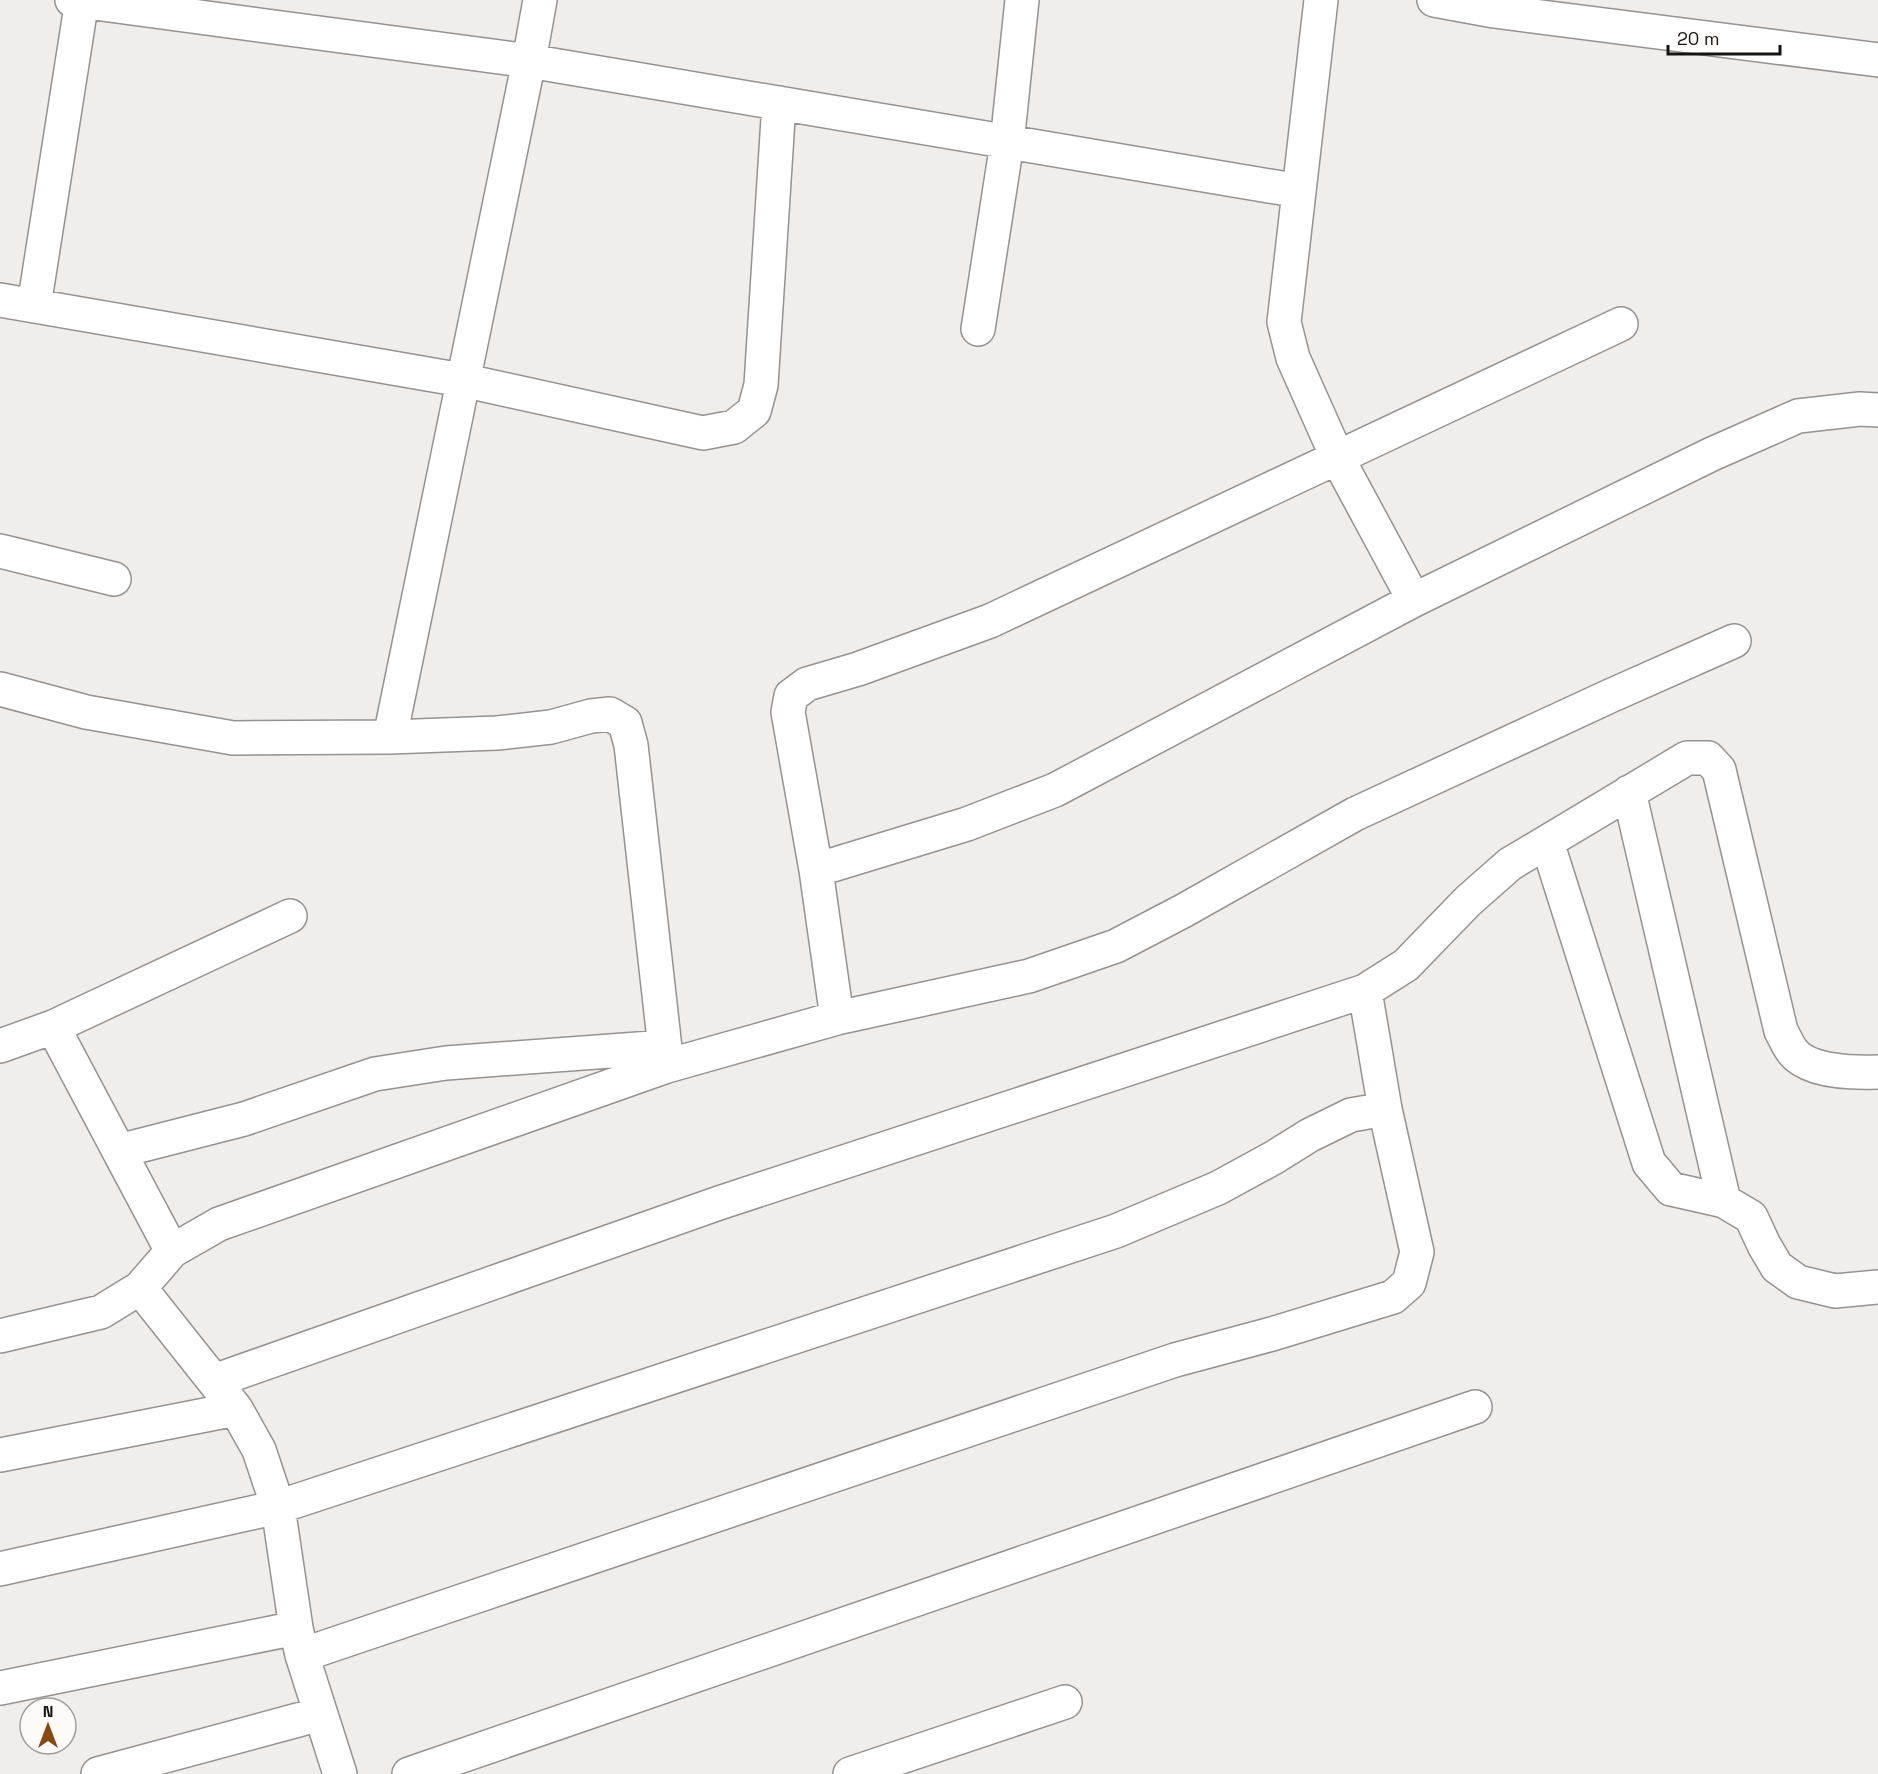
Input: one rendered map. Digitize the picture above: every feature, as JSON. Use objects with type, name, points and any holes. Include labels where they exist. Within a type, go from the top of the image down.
[{"type":"street","points":[[34,306],[79,0],[529,61],[1007,143],[1299,190]]},
{"type":"street","points":[[390,737],[540,0]]},
{"type":"street","points":[[978,329],[1007,143],[1022,0]]},
{"type":"street","points":[[1321,0],[1284,322],[1293,358],[1338,459],[1414,600]]},
{"type":"street","points":[[1434,0],[1494,11],[1878,60]]},
{"type":"street","points":[[0,300],[462,380],[703,432],[734,427],[754,411],[761,385],[779,104]]},
{"type":"street","points":[[837,1018],[816,870],[788,712],[791,696],[807,684],[858,669],[990,621],[1621,324]]},
{"type":"street","points":[[816,870],[967,824],[1054,790],[1414,600],[1712,454],[1798,416],[1860,409],[1878,410]]},
{"type":"street","points":[[0,550],[114,579]]},
{"type":"street","points":[[0,1336],[102,1312],[140,1288],[172,1251],[219,1224],[666,1057],[1029,975],[1116,946],[1355,814],[1599,701],[1734,642]]},
{"type":"street","points":[[0,689],[86,712],[233,738],[390,737],[497,733],[551,727],[591,716],[610,714],[628,734],[666,1057]]},
{"type":"street","points":[[214,1381],[719,1203],[1365,991],[1406,965],[1468,902],[1510,864],[1687,758],[1708,758],[1719,770],[1781,1032],[1794,1054],[1832,1071],[1874,1072]]},
{"type":"street","points":[[1629,792],[1724,1201]]},
{"type":"street","points":[[1547,842],[1649,1163],[1671,1190],[1724,1201],[1750,1217],[1777,1267],[1798,1282],[1835,1291],[1873,1287]]},
{"type":"street","points":[[0,1046],[53,1027],[290,916]]},
{"type":"street","points":[[0,1688],[299,1641],[1175,1360],[1272,1334],[1393,1297],[1410,1283],[1417,1252],[1385,1109],[1365,991]]},
{"type":"street","points":[[53,1027],[172,1251]]},
{"type":"street","points":[[119,1151],[244,1119],[375,1074],[446,1063],[666,1057]]},
{"type":"street","points":[[0,1569],[278,1507],[1116,1230],[1218,1188],[1274,1158],[1310,1135],[1351,1115],[1385,1109]]},
{"type":"street","points":[[140,1288],[236,1409],[259,1450],[278,1507],[299,1641],[340,1774]]},
{"type":"street","points":[[410,1774],[1475,1407]]},
{"type":"street","points":[[0,1455],[236,1409]]},
{"type":"street","points":[[850,1774],[1065,1702]]},
{"type":"street","points":[[98,1774],[320,1714]]}]
